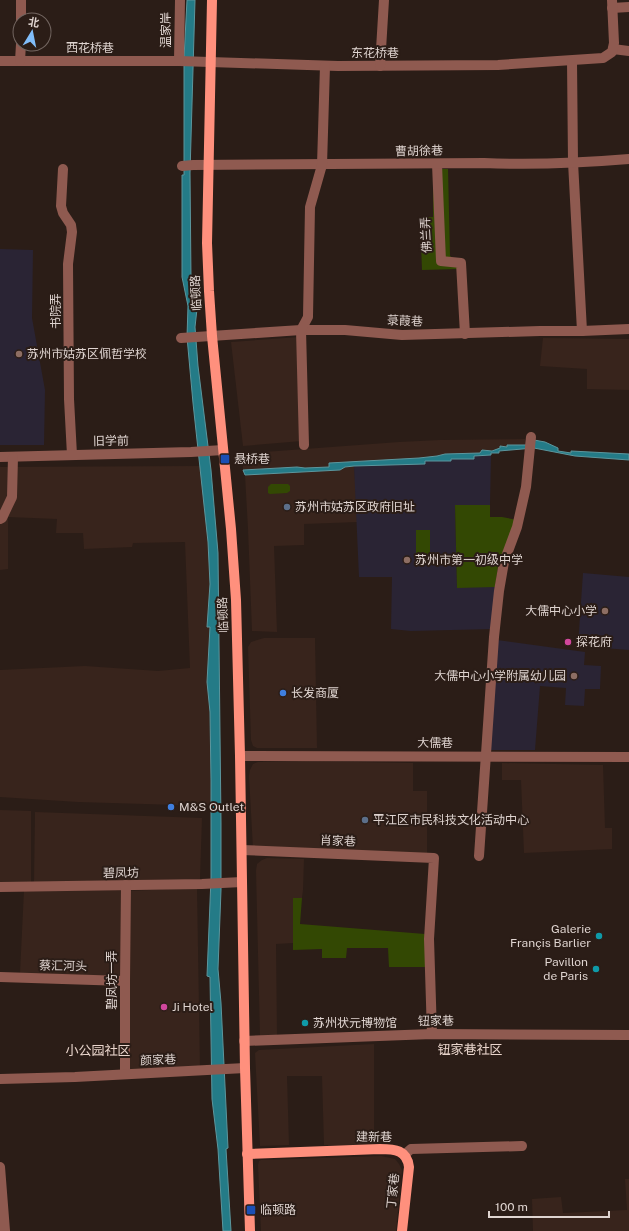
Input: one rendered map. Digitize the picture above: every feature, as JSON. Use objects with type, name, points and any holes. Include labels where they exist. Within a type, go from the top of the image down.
[{"type":"main road","name":"临顿路","points":[[212,0],[207,243],[212,336],[234,570],[240,756],[244,1041],[250,1231]]},
{"type":"main road","name":"建新巷","points":[[247,1154],[380,1148],[393,1150],[404,1154]]},
{"type":"main road","name":"丁家巷","points":[[402,1231],[409,1167],[404,1154]]},
{"type":"street","points":[[21,0],[21,12]]},
{"type":"street","name":"温家岸","points":[[180,0],[181,61]]},
{"type":"street","points":[[380,66],[384,0]]},
{"type":"street","points":[[629,7],[612,4],[613,49],[629,51]]},
{"type":"street","name":"东花桥巷","points":[[181,61],[324,66],[498,65],[603,58],[612,52],[613,49]]},
{"type":"street","points":[[20,62],[21,52]]},
{"type":"street","name":"西花桥巷","points":[[0,62],[181,61]]},
{"type":"street","points":[[572,61],[573,162],[582,331]]},
{"type":"street","points":[[304,445],[301,330],[308,317],[310,207],[322,165],[324,66]]},
{"type":"street","name":"曹胡徐巷","points":[[182,166],[516,164],[629,159]]},
{"type":"street","name":"佛兰弄","points":[[437,164],[441,261],[461,263],[465,334]]},
{"type":"street","name":"书院弄","points":[[63,169],[62,206],[63,213],[71,225],[72,232],[68,264],[69,399],[72,455]]},
{"type":"street","name":"菉葭巷","points":[[183,338],[301,330],[345,330],[402,336],[629,329]]},
{"type":"street","points":[[479,856],[494,637],[501,572],[519,520],[526,487],[531,442]]},
{"type":"street","name":"旧学前","points":[[0,457],[223,450]]},
{"type":"street","points":[[0,519],[2,518],[12,497],[13,457]]},
{"type":"street","name":"大儒巷","points":[[240,756],[629,757]]},
{"type":"street","name":"肖家巷","points":[[242,850],[434,858],[430,939],[432,1034]]},
{"type":"street","name":"碧凤坊","points":[[0,887],[227,884],[242,882]]},
{"type":"street","name":"碧凤坊一弄","points":[[126,885],[126,1074]]},
{"type":"street","name":"蔡汇河头","points":[[0,978],[125,981]]},
{"type":"street","name":"钮家巷","points":[[244,1041],[432,1034],[629,1035]]},
{"type":"street","name":"颜家巷","points":[[0,1079],[245,1068]]},
{"type":"street","name":"建新巷","points":[[404,1154],[411,1149],[522,1146]]},
{"type":"street","points":[[0,1167],[5,1231]]},
{"type":"shaded area","name":"苏州市姑苏区佩哲学校","points":[[0,249],[33,250],[32,318],[45,390],[44,445],[0,445]]},
{"type":"shaded area","points":[[299,337],[302,441],[243,446],[231,342]]},
{"type":"shaded area","points":[[543,338],[629,339],[629,390],[587,389],[587,369],[540,366]]},
{"type":"shaded area","points":[[525,439],[526,445],[507,447],[492,451],[482,450],[480,453],[445,454],[419,458],[330,463],[329,467],[243,470],[243,455],[251,453],[399,442]]},
{"type":"shaded area","name":"苏州市第一初级中学","points":[[491,455],[490,505],[455,506],[457,587],[495,587],[493,629],[411,631],[391,629],[392,577],[359,577],[354,466],[425,464],[425,461],[473,459],[474,456]]},
{"type":"shaded area","points":[[201,466],[210,584],[207,626],[210,627],[207,682],[210,712],[211,806],[78,802],[0,797],[0,670],[85,666],[158,671],[190,668],[185,542],[133,543],[132,547],[84,549],[83,533],[56,533],[57,519],[8,517],[8,569],[0,570],[0,467]]},
{"type":"shaded area","points":[[354,466],[358,522],[304,524],[304,545],[274,546],[277,632],[252,631],[245,475],[340,470],[345,467]]},
{"type":"shaded area","name":"大儒中心小学","points":[[583,573],[629,577],[629,650],[578,646]]},
{"type":"shaded area","name":"长发商厦","points":[[264,638],[315,638],[317,748],[257,748],[253,746],[251,740],[248,647],[251,642]]},
{"type":"shaded area","points":[[497,640],[585,652],[584,665],[601,666],[600,689],[585,689],[584,706],[565,705],[566,688],[540,686],[535,750],[490,750]]},
{"type":"shaded area","name":"平江区市民科技文化活动中心","points":[[305,761],[413,763],[413,791],[427,791],[427,854],[253,849],[249,776],[253,764],[258,762]]},
{"type":"shaded area","points":[[502,763],[603,765],[605,828],[612,828],[612,849],[524,853],[521,780],[502,780]]},
{"type":"shaded area","points":[[0,810],[31,811],[31,883],[0,883]]},
{"type":"shaded area","points":[[35,812],[202,818],[200,879],[34,882]]},
{"type":"shaded area","points":[[267,858],[304,859],[303,890],[302,898],[293,898],[293,943],[276,944],[277,1035],[260,1036],[256,871],[257,864]]},
{"type":"shaded area","points":[[197,888],[200,1070],[130,1071],[128,891]]},
{"type":"shaded area","points":[[24,890],[123,890],[123,972],[119,976],[20,973]]},
{"type":"shaded area","points":[[374,1044],[374,1145],[324,1145],[322,1076],[287,1076],[289,1145],[260,1146],[255,1053],[259,1050]]},
{"type":"shaded area","points":[[381,1156],[395,1159],[402,1170],[396,1231],[261,1231],[259,1161]]},
{"type":"shaded area","points":[[625,1179],[629,1179],[629,1231],[533,1231],[532,1199],[561,1197],[563,1213],[627,1210]]},
{"type":"green space","points":[[433,169],[448,169],[450,256],[459,262],[459,269],[422,270],[420,218],[433,217]]},
{"type":"green space","points":[[271,484],[288,484],[290,486],[290,491],[287,493],[270,494],[268,493],[268,487]]},
{"type":"green space","points":[[455,505],[490,505],[490,517],[502,517],[517,520],[498,567],[495,587],[457,588]]},
{"type":"green space","points":[[416,530],[430,530],[430,564],[416,564]]},
{"type":"green space","points":[[293,898],[302,898],[300,924],[425,934],[425,967],[389,967],[388,948],[347,948],[346,958],[322,958],[322,949],[293,950]]},
{"type":"water","points":[[187,0],[195,0],[190,173],[191,279],[197,309],[195,327],[198,366],[211,470],[218,553],[221,890],[218,969],[221,1003],[228,1148],[226,1149],[231,1231],[223,1231],[218,1149],[212,1099],[210,977],[207,976],[211,878],[210,712],[207,682],[210,627],[207,627],[210,584],[208,542],[187,337],[188,306],[182,277],[184,58]]},
{"type":"water","points":[[534,440],[545,442],[558,448],[558,451],[571,453],[571,451],[629,454],[629,460],[575,456],[534,448],[499,451],[499,453],[491,453],[491,455],[474,456],[474,459],[425,461],[425,464],[354,466],[345,467],[340,470],[245,475],[243,470],[329,467],[329,463],[419,458],[445,454],[480,453],[482,450],[492,451],[500,448],[500,446],[507,447],[507,445],[526,445]]},
{"type":"place","name":"苏州市姑苏区佩哲学校","points":[[19,354]]},
{"type":"place","name":"悬桥巷","points":[[225,459]]},
{"type":"place","name":"苏州市姑苏区政府旧址","points":[[287,507]]},
{"type":"place","name":"苏州市第一初级中学","points":[[407,560]]},
{"type":"place","name":"大儒中心小学","points":[[605,611]]},
{"type":"place","name":"探花府","points":[[568,642]]},
{"type":"place","name":"大儒中心小学附属幼儿园","points":[[574,676]]},
{"type":"place","name":"长发商厦","points":[[283,693]]},
{"type":"place","name":"M&S Outlet","points":[[171,807]]},
{"type":"place","name":"平江区市民科技文化活动中心","points":[[365,820]]},
{"type":"place","name":"Galerie Françis Barlier","points":[[599,936]]},
{"type":"place","name":"Pavillon de Paris","points":[[596,969]]},
{"type":"place","name":"Ji Hotel","points":[[164,1007]]},
{"type":"place","name":"苏州状元博物馆","points":[[305,1023]]},
{"type":"place","name":"临顿路","points":[[251,1210]]},
{"type":"district","name":"钮家巷社区","points":[[470,1049]]},
{"type":"district","name":"小公园社区","points":[[98,1050]]}]
